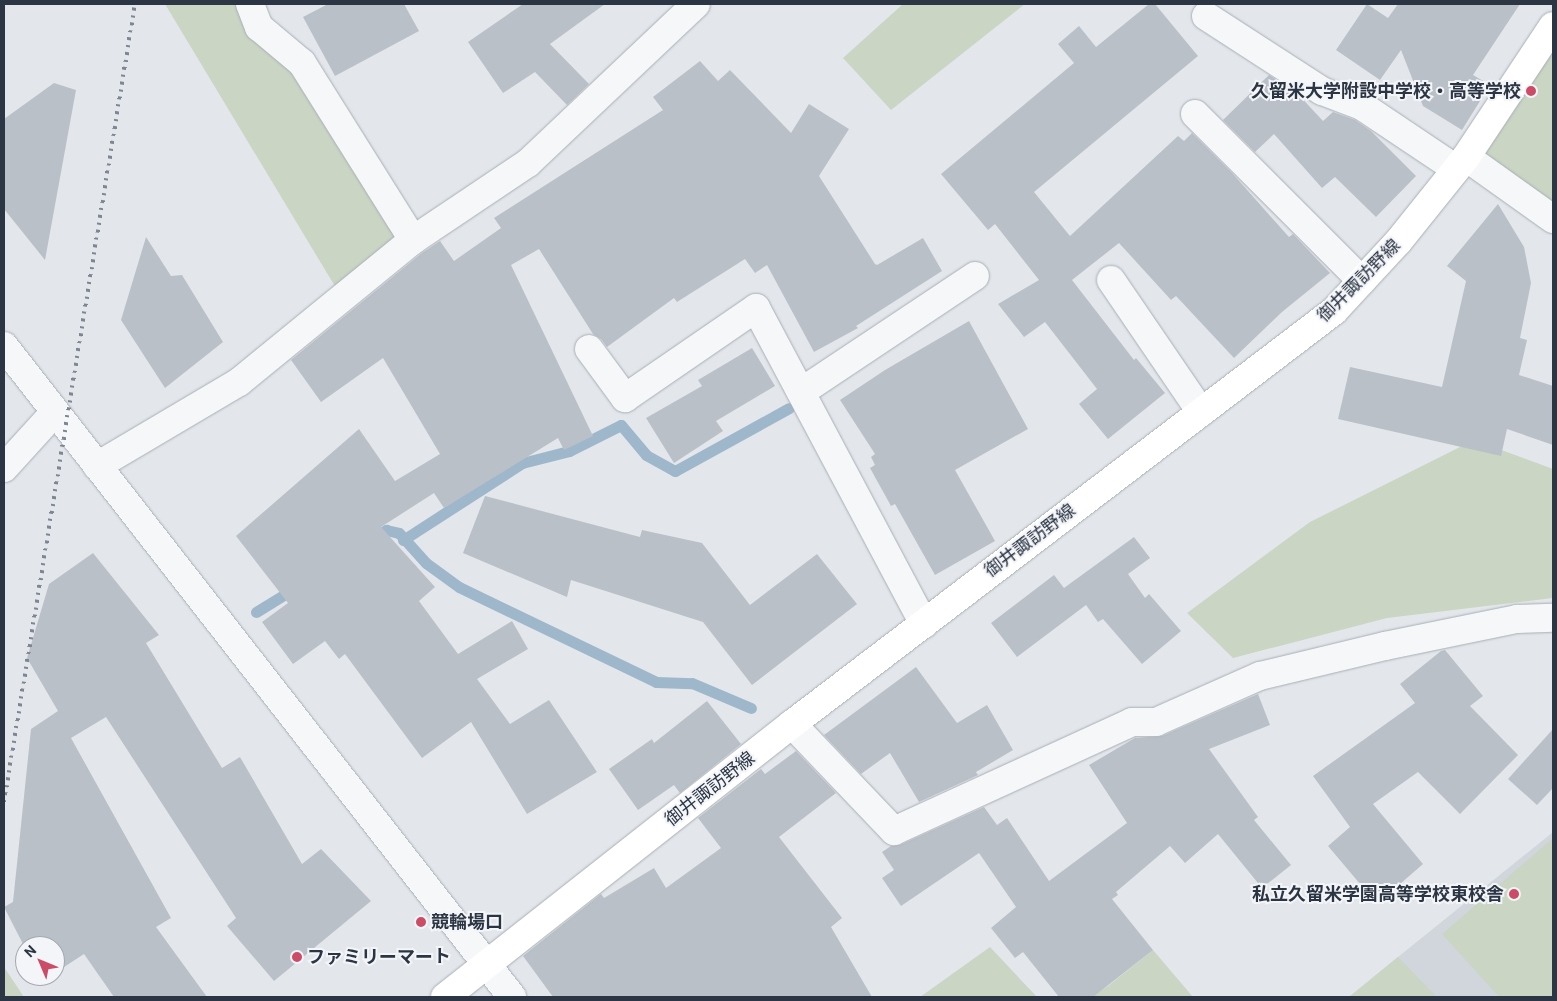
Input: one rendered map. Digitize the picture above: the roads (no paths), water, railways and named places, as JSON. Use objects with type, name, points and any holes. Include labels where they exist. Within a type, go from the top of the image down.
[{"type":"main road","name":"御井諏訪野線","points":[[445,997],[487,966],[792,724],[1334,311],[1398,242],[1461,163],[1553,26]]},
{"type":"street","points":[[250,4],[259,27],[302,63],[413,240]]},
{"type":"street","points":[[97,466],[238,382],[413,240],[528,163],[696,4]]},
{"type":"street","points":[[1206,16],[1322,92],[1362,106],[1553,219]]},
{"type":"street","points":[[1195,114],[1362,281]]},
{"type":"street","points":[[800,392],[975,276]]},
{"type":"street","points":[[1111,280],[1201,412]]},
{"type":"street","points":[[589,349],[625,398],[756,308],[924,624]]},
{"type":"street","points":[[4,346],[512,997]]},
{"type":"street","points":[[4,468],[55,412]]},
{"type":"street","points":[[792,724],[894,831],[1132,722],[1156,722],[1260,676],[1385,646],[1508,621],[1553,618]]},
{"type":"waterway","points":[[403,540],[522,463],[569,451],[621,425],[646,455],[675,471],[789,408]]},
{"type":"waterway","points":[[372,539],[386,530],[399,533],[426,563],[459,587],[656,682],[692,683],[751,708]]},
{"type":"waterway","points":[[256,612],[295,588]]},
{"type":"railway","points":[[4,802],[135,4]]},
{"type":"place","name":"久留米大学附設中学校・高等学校","points":[[1531,91]]},
{"type":"place","name":"私立久留米学園高等学校東校舎","points":[[1514,894]]},
{"type":"place","name":"競輪場口","points":[[421,922]]},
{"type":"place","name":"ファミリーマート","points":[[297,957]]}]
